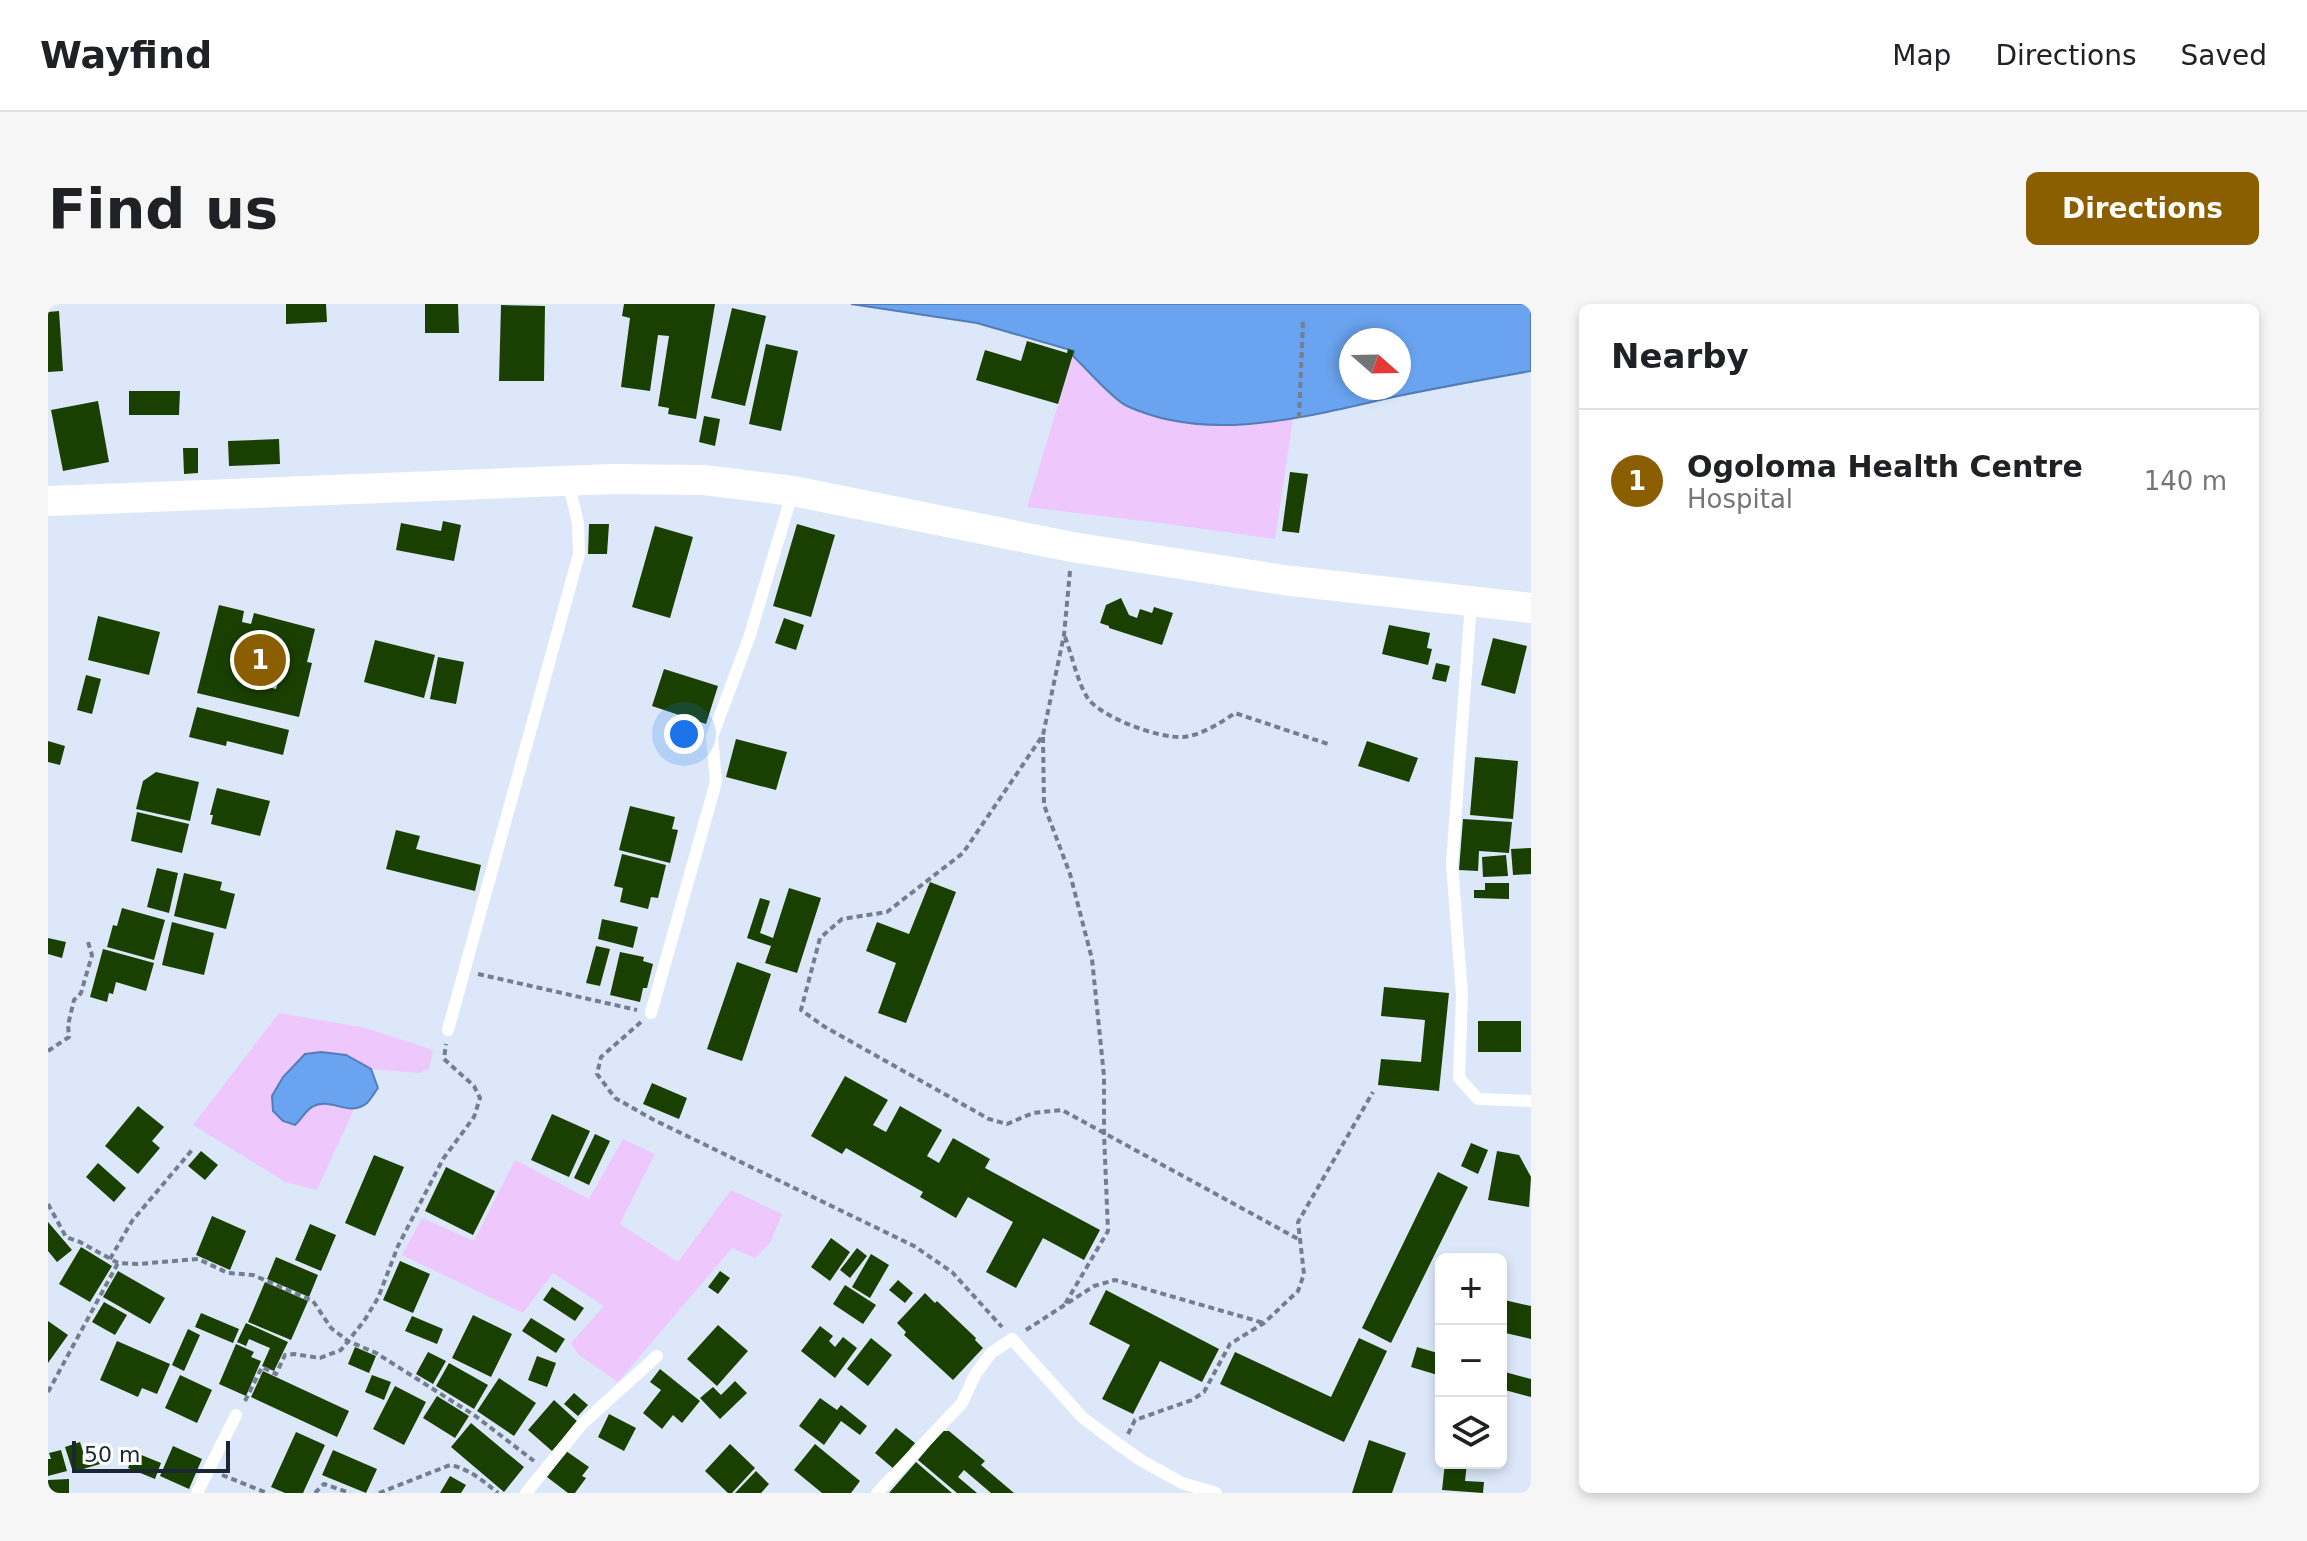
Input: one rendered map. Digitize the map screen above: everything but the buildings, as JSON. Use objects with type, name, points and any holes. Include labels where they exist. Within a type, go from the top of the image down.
[{"type":"street","points":[[48,501],[568,481],[704,480],[793,491],[1072,547],[1283,580],[1531,608]]},
{"type":"lane","points":[[448,1030],[579,554],[578,523],[568,481]]},
{"type":"lane","points":[[651,1013],[716,782],[712,737],[749,638],[793,491]]},
{"type":"lane","points":[[1471,602],[1452,864],[1462,995],[1459,1078],[1478,1099],[1531,1101]]},
{"type":"lane","points":[[877,1493],[962,1403],[975,1375],[991,1353],[1012,1339],[1082,1417],[1121,1447],[1182,1483],[1216,1493]]},
{"type":"lane","points":[[526,1493],[582,1424],[657,1356]]},
{"type":"lane","points":[[197,1493],[236,1415]]},
{"type":"path","points":[[1299,418],[1303,321]]},
{"type":"path","points":[[1064,1306],[1108,1231],[1104,1076],[1092,959],[1070,874],[1044,805],[1043,735],[1064,635],[1072,547]]},
{"type":"path","points":[[1064,635],[1088,699],[1123,724],[1183,737],[1213,727],[1235,713],[1331,745]]},
{"type":"path","points":[[1043,735],[963,853],[887,912],[842,919],[820,938],[801,1010],[825,1027],[989,1119],[1007,1124],[1033,1113],[1062,1110],[1300,1240]]},
{"type":"path","points":[[48,1051],[69,1037],[68,1025],[74,1000],[81,993],[92,955],[88,942]]},
{"type":"path","points":[[464,971],[651,1013]]},
{"type":"path","points":[[651,1013],[601,1057],[597,1074],[615,1098],[654,1120],[914,1246],[952,1272],[1012,1339],[1094,1286],[1115,1280],[1264,1323]]},
{"type":"path","points":[[236,1415],[262,1367],[276,1374],[285,1355],[320,1358],[341,1350],[378,1298],[405,1234],[443,1159],[474,1117],[480,1098],[474,1086],[444,1059],[448,1030]]},
{"type":"path","points":[[1121,1447],[1135,1420],[1192,1400],[1204,1392],[1230,1344],[1264,1323],[1298,1291],[1304,1274],[1298,1222],[1373,1092]]},
{"type":"path","points":[[110,1259],[132,1221],[192,1150]]},
{"type":"path","points":[[48,1204],[66,1237],[118,1263],[198,1259],[228,1273],[253,1275],[313,1301],[323,1319],[348,1341],[376,1353],[474,1415],[545,1469]]},
{"type":"path","points":[[48,1392],[118,1263]]},
{"type":"path","points":[[379,1493],[450,1465],[476,1475],[498,1493]]},
{"type":"path","points":[[208,1469],[267,1493]]},
{"type":"path","points":[[315,1493],[324,1484],[350,1493]]},
{"type":"shaded area","points":[[1073,356],[1124,405],[1181,423],[1228,425],[1293,419],[1275,539],[1027,507]]},
{"type":"shaded area","points":[[279,1013],[366,1028],[433,1050],[429,1069],[419,1073],[371,1069],[346,1055],[302,1119],[320,1105],[354,1109],[317,1190],[285,1182],[193,1125]]},
{"type":"shaded area","points":[[623,1139],[655,1154],[620,1224],[678,1262],[731,1190],[782,1214],[770,1243],[755,1258],[732,1248],[618,1382],[579,1355],[571,1343],[604,1306],[553,1273],[523,1313],[402,1255],[422,1218],[474,1241],[515,1160],[589,1199]]},
{"type":"water","points":[[851,304],[1531,304],[1531,371],[1411,394],[1411,328],[1339,328],[1339,400],[1382,400],[1262,423],[1193,424],[1159,418],[1127,406],[1107,391],[1073,356],[1074,351],[977,323]]},
{"type":"water","points":[[305,1054],[346,1055],[371,1069],[378,1088],[360,1107],[319,1104],[310,1108],[295,1125],[283,1121],[273,1111],[272,1096],[283,1077]]},
{"type":"place","name":"Ogoloma Health Centre","points":[[260,660]]}]
